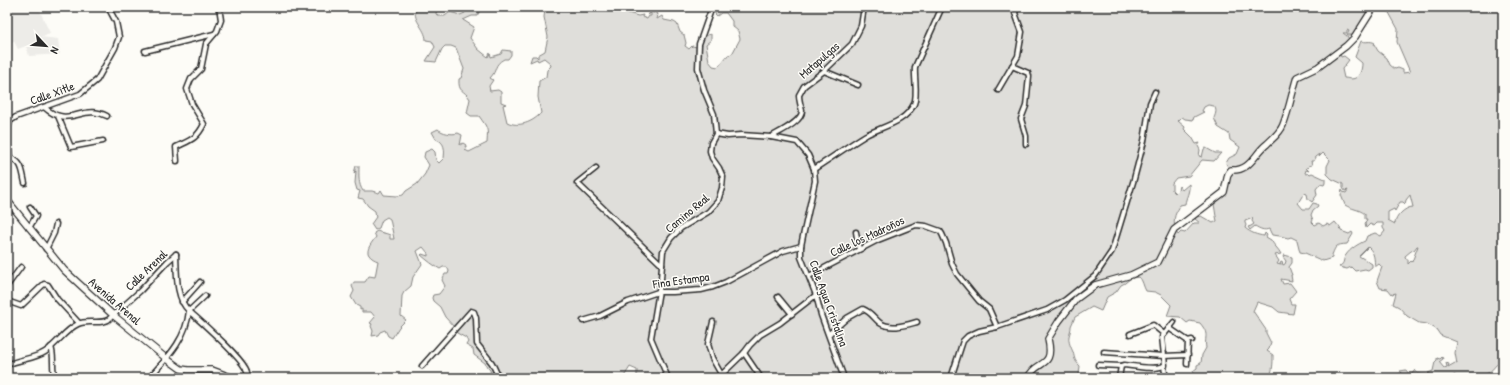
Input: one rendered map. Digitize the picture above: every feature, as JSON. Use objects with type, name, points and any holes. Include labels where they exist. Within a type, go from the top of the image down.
[{"type":"street","name":"Calle Xitle","points":[[7,166],[10,158],[7,133],[8,126],[13,119],[80,94],[90,87],[100,76],[118,42],[119,32],[116,22],[108,7]]},
{"type":"street","points":[[177,161],[176,147],[196,137],[204,124],[192,104],[187,89],[191,79],[201,69],[206,44],[214,34],[221,20],[219,7]]},
{"type":"street","points":[[712,7],[699,44],[698,68],[704,90],[714,114],[716,134],[728,136],[741,135],[770,137],[797,142],[808,155],[814,169],[867,135],[896,123],[908,112],[915,103],[915,66],[942,7]]},
{"type":"street","name":"Matapulgas","points":[[770,137],[796,122],[800,118],[802,112],[799,95],[804,86],[852,44],[861,26],[864,7]]},
{"type":"street","points":[[998,90],[1018,56],[1022,32],[1015,13],[1017,7]]},
{"type":"street","points":[[1028,378],[1035,369],[1046,362],[1051,351],[1048,339],[1059,321],[1076,299],[1096,285],[1131,275],[1158,262],[1174,230],[1224,192],[1228,174],[1231,170],[1244,168],[1256,158],[1266,144],[1274,139],[1283,126],[1296,77],[1318,67],[1346,46],[1355,37],[1374,7]]},
{"type":"street","points":[[145,51],[214,34]]},
{"type":"street","points":[[1012,66],[1025,71],[1029,76],[1026,106],[1021,119],[1026,136],[1026,144]]},
{"type":"street","points":[[824,70],[858,85]]},
{"type":"street","points":[[951,378],[964,341],[968,336],[979,331],[997,327],[1047,310],[1065,300],[1095,276],[1112,251],[1134,179],[1144,141],[1150,103],[1155,92]]},
{"type":"street","points":[[44,107],[52,114],[64,117],[95,111],[107,116]]},
{"type":"street","points":[[58,116],[71,148],[103,141]]},
{"type":"street","name":"Camino Real","points":[[668,378],[651,338],[661,279],[663,251],[671,238],[681,228],[708,212],[718,201],[722,188],[722,177],[710,151],[711,143],[716,134]]},
{"type":"street","points":[[10,158],[21,164],[24,183]]},
{"type":"street","points":[[596,168],[577,183],[662,265]]},
{"type":"street","name":"Calle Agua Cristalina","points":[[814,169],[814,181],[801,246],[801,257],[816,295],[821,315],[844,378]]},
{"type":"street","name":"Avenida Arenal","points":[[7,200],[64,270],[113,315],[167,359],[181,368],[188,370],[212,370],[233,378]]},
{"type":"street","points":[[29,228],[36,216],[30,207]]},
{"type":"street","points":[[46,249],[54,233],[56,224]]},
{"type":"street","name":"Calle los Madroños","points":[[809,276],[878,240],[916,225],[926,226],[940,231],[946,242],[952,264],[979,302],[989,309],[997,327]]},
{"type":"street","points":[[856,232],[860,249]]},
{"type":"street","name":"Fina Estampa","points":[[584,321],[600,316],[628,302],[658,292],[701,290],[713,287],[726,282],[783,251],[801,246]]},
{"type":"street","name":"Calle Arenal","points":[[79,323],[103,322],[113,315],[140,291],[176,254],[176,272],[182,302]]},
{"type":"street","points":[[7,286],[22,267]]},
{"type":"street","points":[[200,282],[182,302],[184,307],[210,330],[244,365],[248,373],[247,378]]},
{"type":"street","points":[[7,301],[21,306],[44,284],[48,285],[57,299],[79,323],[57,340],[51,347],[37,355],[7,365]]},
{"type":"street","points":[[713,322],[708,344],[719,376],[744,353],[760,335],[780,323],[816,295]]},
{"type":"street","points":[[150,378],[177,346],[182,337],[189,311],[205,296]]},
{"type":"street","points":[[778,297],[792,314]]},
{"type":"street","points":[[829,334],[847,318],[863,309],[867,310],[881,324],[895,327],[917,322]]},
{"type":"street","points":[[422,366],[471,311],[474,312],[476,318],[476,344],[492,363],[499,378]]},
{"type":"street","points":[[1165,373],[1162,337],[1174,322]]},
{"type":"street","points":[[1130,334],[1153,325],[1164,334]]},
{"type":"street","points":[[1169,328],[1190,340],[1187,364]]},
{"type":"street","points":[[51,347],[53,353],[52,365],[55,378]]},
{"type":"street","points":[[1104,352],[1164,356],[1188,355]]},
{"type":"street","points":[[744,353],[761,378]]},
{"type":"street","points":[[1098,365],[1124,365],[1154,368],[1164,366]]},
{"type":"street","points":[[1119,378],[1121,366]]},
{"type":"shaded area","points":[[7,7],[38,7],[50,33],[41,37],[58,39],[60,54],[29,56],[26,46],[18,49],[14,41],[7,44]]},
{"type":"shaded area","points":[[417,7],[437,7],[436,14],[438,16],[445,16],[450,12],[460,15],[465,13],[466,7],[482,7],[477,16],[472,16],[463,20],[474,27],[470,38],[478,49],[488,57],[490,53],[491,57],[501,54],[503,50],[511,51],[511,55],[508,59],[504,59],[498,63],[490,78],[493,80],[489,86],[490,91],[498,90],[501,92],[501,102],[506,104],[503,105],[507,122],[512,124],[521,124],[534,119],[541,113],[538,97],[539,81],[546,77],[547,70],[551,66],[550,63],[544,58],[538,61],[537,59],[530,62],[532,56],[536,56],[538,58],[538,55],[545,51],[548,37],[544,17],[545,10],[542,7],[627,7],[628,13],[638,16],[643,15],[642,17],[647,19],[651,16],[651,13],[648,15],[651,11],[654,13],[653,11],[657,11],[657,19],[662,16],[664,20],[677,24],[680,32],[684,35],[686,43],[685,46],[689,49],[692,46],[697,47],[707,35],[711,34],[711,40],[706,44],[709,61],[713,66],[718,67],[728,55],[732,54],[740,39],[738,31],[732,26],[732,21],[726,13],[721,13],[717,16],[715,14],[716,7],[1375,7],[1355,35],[1354,33],[1352,35],[1347,35],[1349,31],[1347,30],[1347,33],[1343,33],[1349,39],[1340,53],[1341,57],[1344,56],[1349,60],[1342,69],[1344,78],[1354,79],[1361,71],[1362,63],[1355,57],[1361,41],[1375,43],[1374,44],[1378,51],[1387,58],[1390,65],[1395,69],[1398,68],[1403,70],[1403,73],[1410,72],[1397,42],[1398,29],[1387,7],[1503,7],[1503,360],[1488,373],[1481,376],[1461,378],[1454,375],[1453,378],[1430,378],[1432,376],[1428,373],[1433,371],[1437,358],[1440,359],[1442,357],[1443,359],[1439,362],[1444,368],[1447,367],[1446,363],[1449,364],[1448,367],[1455,363],[1457,364],[1455,353],[1457,342],[1440,335],[1436,329],[1427,324],[1419,323],[1407,316],[1399,307],[1393,304],[1396,293],[1392,294],[1388,289],[1380,288],[1377,281],[1382,267],[1379,264],[1375,267],[1373,254],[1368,247],[1359,256],[1372,264],[1372,267],[1368,270],[1365,269],[1355,271],[1351,267],[1347,269],[1339,267],[1348,253],[1354,247],[1365,241],[1367,236],[1375,233],[1381,236],[1385,231],[1383,228],[1383,223],[1377,223],[1374,226],[1370,224],[1366,228],[1365,224],[1367,219],[1365,219],[1365,214],[1345,205],[1341,195],[1342,190],[1346,193],[1348,190],[1345,191],[1343,184],[1332,179],[1327,174],[1327,166],[1330,160],[1323,153],[1319,157],[1320,154],[1316,157],[1314,161],[1311,161],[1312,165],[1306,168],[1309,171],[1306,170],[1305,173],[1312,173],[1325,179],[1324,185],[1320,184],[1316,189],[1317,195],[1312,202],[1308,199],[1307,194],[1304,193],[1298,203],[1303,209],[1309,209],[1313,203],[1317,204],[1318,206],[1313,210],[1311,215],[1313,220],[1312,222],[1315,225],[1319,223],[1323,226],[1327,224],[1330,226],[1335,222],[1341,231],[1349,234],[1352,232],[1353,234],[1347,244],[1338,245],[1336,247],[1332,258],[1323,261],[1300,252],[1297,240],[1291,237],[1288,238],[1272,235],[1269,229],[1265,230],[1255,226],[1250,230],[1248,227],[1254,224],[1252,221],[1253,218],[1245,221],[1245,228],[1259,235],[1264,236],[1265,233],[1267,235],[1266,237],[1271,240],[1279,250],[1281,254],[1275,255],[1279,261],[1277,264],[1281,265],[1280,263],[1282,262],[1283,265],[1285,264],[1286,261],[1283,257],[1284,255],[1292,257],[1292,263],[1289,267],[1292,275],[1292,281],[1281,279],[1283,284],[1290,283],[1296,291],[1289,299],[1291,304],[1295,304],[1293,314],[1279,312],[1273,307],[1257,302],[1253,311],[1266,330],[1271,343],[1267,351],[1273,355],[1269,378],[1196,377],[1193,371],[1197,368],[1197,365],[1201,363],[1202,355],[1206,348],[1205,330],[1200,323],[1190,321],[1187,323],[1180,317],[1167,316],[1171,305],[1161,295],[1155,292],[1146,291],[1139,277],[1131,278],[1121,285],[1116,292],[1107,297],[1101,311],[1092,307],[1075,317],[1071,326],[1069,340],[1075,359],[1080,366],[1079,374],[1084,378],[637,378],[637,370],[630,367],[623,378],[492,378],[490,370],[485,363],[474,355],[473,349],[466,345],[468,342],[466,338],[457,333],[445,317],[440,307],[433,301],[433,295],[439,294],[445,286],[442,280],[445,274],[448,274],[449,271],[447,267],[440,269],[421,255],[428,256],[428,253],[423,247],[417,251],[422,264],[413,277],[411,286],[402,296],[401,316],[406,320],[399,327],[392,338],[388,336],[385,330],[380,332],[378,335],[372,336],[372,324],[370,323],[375,317],[371,312],[362,312],[362,309],[360,310],[360,307],[356,305],[351,297],[354,291],[352,286],[354,282],[365,282],[369,276],[375,277],[378,261],[371,257],[368,253],[370,246],[376,237],[374,233],[377,231],[387,234],[390,235],[390,239],[394,239],[390,219],[387,217],[382,220],[379,228],[375,230],[371,224],[376,217],[375,211],[368,206],[363,199],[358,198],[360,191],[357,190],[355,183],[356,171],[354,173],[356,166],[359,166],[359,176],[363,191],[379,193],[381,190],[384,195],[403,195],[406,191],[417,184],[425,174],[429,165],[424,157],[425,152],[432,149],[435,152],[436,160],[439,163],[444,158],[443,144],[436,139],[432,132],[438,129],[442,132],[453,134],[458,133],[462,135],[460,145],[463,143],[466,145],[465,147],[468,147],[465,150],[469,152],[487,143],[487,128],[484,123],[479,116],[471,116],[467,113],[470,99],[459,87],[459,79],[461,78],[464,69],[456,48],[445,46],[436,62],[426,61],[435,47],[432,41],[426,40],[424,31],[415,16]],"holes":[[[1208,105],[1215,107],[1216,112],[1214,118],[1218,127],[1229,134],[1230,140],[1240,147],[1237,154],[1229,158],[1226,163],[1229,174],[1229,183],[1226,191],[1223,195],[1213,200],[1217,221],[1213,223],[1201,216],[1196,217],[1195,219],[1200,223],[1194,223],[1185,233],[1181,232],[1178,235],[1174,221],[1175,215],[1180,205],[1185,204],[1189,184],[1182,190],[1179,186],[1175,193],[1172,190],[1172,183],[1176,178],[1189,176],[1202,160],[1214,161],[1221,153],[1215,153],[1206,148],[1204,149],[1202,157],[1199,156],[1200,150],[1198,146],[1200,143],[1196,144],[1192,137],[1184,129],[1185,127],[1178,121],[1182,117],[1193,120],[1194,117],[1204,112],[1202,111],[1204,107]],[[1410,195],[1413,207],[1410,207],[1401,213],[1395,221],[1395,224],[1388,220],[1388,212],[1394,209],[1395,211],[1400,202],[1405,204]],[[1418,246],[1412,262],[1411,261],[1408,264],[1408,259],[1406,259],[1405,256]]]},
{"type":"shaded area","points":[[1406,370],[1411,375],[1415,370],[1418,374],[1427,375],[1430,378],[1376,378],[1382,375],[1392,377],[1400,373],[1401,375],[1402,373],[1400,371]]}]
